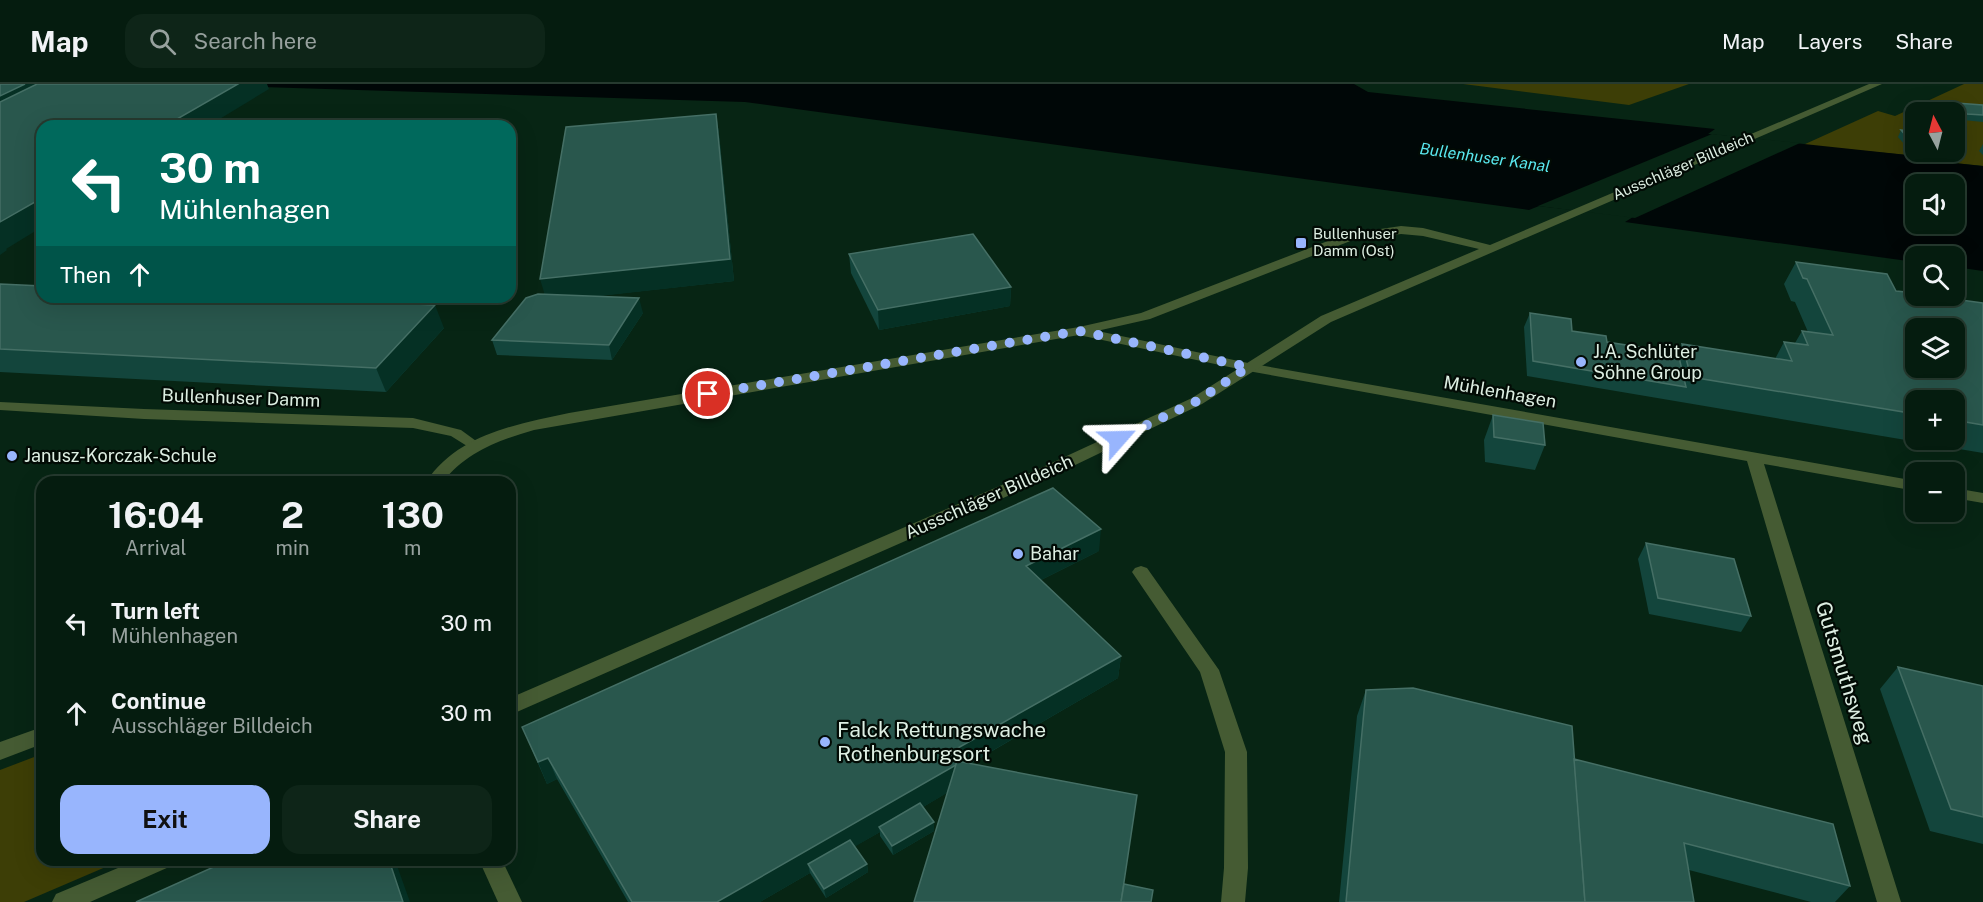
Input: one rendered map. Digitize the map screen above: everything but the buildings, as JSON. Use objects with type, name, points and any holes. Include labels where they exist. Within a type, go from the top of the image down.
[{"type":"street","name":"Ausschläger Billdeich","points":[[516,704],[1038,476],[1197,401],[1326,319],[1877,84]]},
{"type":"street","points":[[439,476],[456,457],[475,446],[523,428],[569,418],[1079,331],[1145,316],[1350,237],[1401,230],[1423,232],[1489,248]]},
{"type":"street","name":"Mühlenhagen","points":[[1079,331],[1248,367],[1905,484]]},
{"type":"street","name":"Bullenhuser Damm","points":[[0,406],[144,414],[413,423],[456,433],[475,446]]},
{"type":"street","name":"Gutsmuthsweg","points":[[1754,457],[1888,902]]},
{"type":"street","points":[[1965,495],[1983,498]]},
{"type":"street","points":[[1141,572],[1209,670],[1236,752],[1236,868],[1233,902]]},
{"type":"street","points":[[0,751],[36,737]]},
{"type":"street","points":[[64,902],[147,866]]},
{"type":"street","points":[[494,866],[510,902]]},
{"type":"shaded area","points":[[1463,84],[1689,84],[1629,105]]},
{"type":"shaded area","points":[[1964,84],[1983,84],[1983,166],[1944,162],[1965,162],[1965,102],[1925,102]]},
{"type":"shaded area","points":[[1878,111],[1895,116],[1905,111],[1905,155],[1803,145]]},
{"type":"shaded area","points":[[36,756],[36,866],[108,866],[24,902],[0,902],[0,770]]},
{"type":"water","name":"Bullenhuser Kanal","points":[[163,84],[1354,84],[1368,92],[1715,129],[1708,134],[1905,155],[1905,162],[1944,162],[1983,166],[1983,271],[1965,268],[1965,246],[1905,246],[1905,261],[1625,222],[1633,217],[1539,206],[1529,210],[745,102]]},
{"type":"pier","points":[[1712,134],[1800,143],[1635,218],[1538,206]]},
{"type":"place","name":"Bullenhuser Damm (Ost)","points":[[1301,243]]},
{"type":"place","name":"J.A. Schlüter Söhne Group","points":[[1581,362]]},
{"type":"place","name":"Janusz-Korczak-Schule","points":[[12,456]]},
{"type":"place","name":"Bahar","points":[[1018,554]]},
{"type":"place","name":"Falck Rettungswache Rothenburgsort","points":[[825,742]]},
{"type":"route","points":[[708,394],[1079,331],[1248,367],[1197,401],[1118,439]]}]
